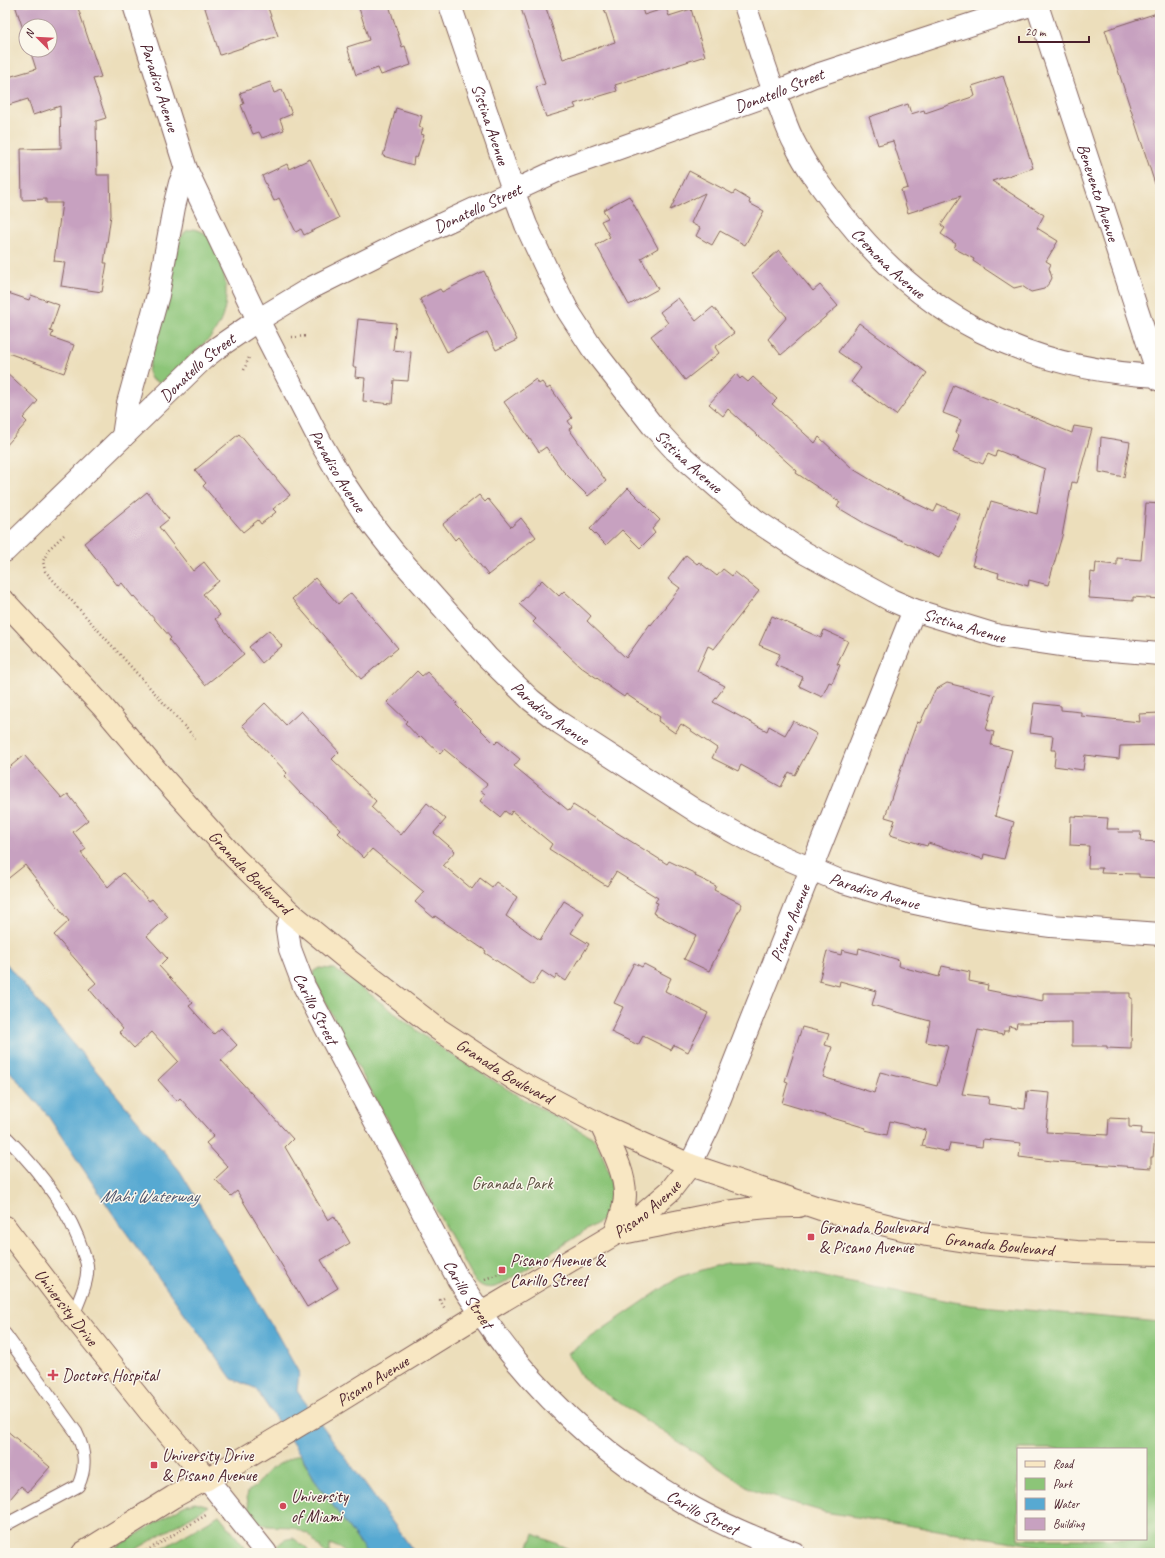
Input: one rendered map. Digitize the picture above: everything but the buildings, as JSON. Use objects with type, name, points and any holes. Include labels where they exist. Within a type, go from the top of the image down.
[{"type":"street","name":"Paradiso Avenue","points":[[134,5],[186,169],[258,320],[322,445],[344,484],[368,520],[440,605],[507,678],[560,723],[699,813],[750,841],[810,868],[868,890],[945,910],[1036,924],[1160,934]]},
{"type":"street","name":"Sistina Avenue","points":[[450,5],[513,190],[526,225],[547,270],[568,311],[592,348],[625,392],[675,450],[755,520],[805,553],[891,600],[914,610],[999,636],[1075,647],[1160,654]]},
{"type":"street","name":"Cremona Avenue","points":[[745,5],[774,93],[795,145],[832,202],[872,249],[900,276],[933,302],[980,331],[1004,343],[1041,357],[1082,368],[1159,378]]},
{"type":"street","name":"Donatello Street","points":[[5,551],[76,484],[123,436],[202,360],[216,348],[258,320],[311,288],[513,190],[563,168],[774,93],[821,74],[1030,5]]},
{"type":"street","name":"Benevento Avenue","points":[[1037,5],[1159,378]]},
{"type":"street","points":[[123,436],[128,403],[158,295],[174,207],[180,183],[186,169]]},
{"type":"street","name":"Granada Boulevard","points":[[5,602],[102,706],[156,770],[235,858],[292,914],[343,956],[438,1029],[516,1080],[601,1125],[690,1165],[812,1206],[927,1235],[979,1243],[1077,1252],[1160,1254]]},
{"type":"street","name":"Pisano Avenue","points":[[83,1553],[173,1497],[207,1479],[336,1404],[480,1314],[615,1234],[641,1216],[670,1191],[690,1165],[709,1126],[810,868],[914,610]]},
{"type":"street","name":"Carillo Street","points":[[292,914],[286,929],[290,949],[304,986],[458,1279],[480,1314],[513,1357],[536,1384],[563,1411],[634,1471],[676,1498],[717,1520],[760,1540],[794,1553]]},
{"type":"street","points":[[601,1125],[616,1156],[625,1195],[623,1209],[615,1234],[710,1215],[763,1207],[779,1205],[812,1206]]},
{"type":"street","name":"University Drive","points":[[5,1227],[73,1316],[266,1553]]},
{"type":"lane","points":[[5,1136],[51,1189],[77,1234],[87,1267],[83,1291],[73,1316]]},
{"type":"lane","points":[[5,1334],[76,1432],[82,1446],[84,1462],[83,1475],[78,1486],[5,1525]]},
{"type":"path","points":[[288,337],[307,336]]},
{"type":"path","points":[[244,370],[249,357]]},
{"type":"path","points":[[64,535],[50,550],[44,561],[45,571],[195,738]]},
{"type":"path","points":[[143,1553],[209,1514]]},
{"type":"green space","points":[[194,229],[204,233],[210,239],[222,266],[226,286],[225,306],[219,325],[210,338],[160,383],[151,379],[148,372],[179,240],[186,231]]},
{"type":"green space","name":"Granada Park","points":[[319,968],[334,969],[357,984],[436,1045],[520,1097],[592,1137],[600,1149],[611,1184],[612,1202],[604,1219],[503,1284],[490,1288],[476,1282],[357,1065],[313,976],[314,971]]},
{"type":"green space","points":[[726,1263],[771,1263],[836,1280],[971,1305],[1160,1322],[1160,1553],[1083,1553],[824,1512],[754,1491],[583,1379],[568,1353],[679,1277]]},
{"type":"green space","points":[[300,1454],[316,1482],[367,1553],[346,1553],[342,1549],[330,1544],[330,1553],[325,1553],[308,1534],[292,1527],[267,1526],[256,1521],[251,1514],[247,1497],[248,1491],[255,1487],[271,1469]]},
{"type":"green space","points":[[195,1502],[209,1506],[130,1553],[111,1553],[113,1549],[180,1508]]},
{"type":"green space","points":[[219,1515],[249,1553],[224,1553],[222,1550],[217,1553],[155,1553]]},
{"type":"green space","points":[[534,1534],[578,1553],[526,1553]]},
{"type":"green space","points":[[293,1538],[307,1548],[309,1553],[281,1553],[278,1546],[281,1542]]},
{"type":"water","name":"Mahi Waterway","points":[[5,962],[180,1171],[299,1373],[297,1391],[415,1553],[367,1553],[316,1482],[304,1460],[255,1388],[232,1379],[117,1220],[46,1113],[5,1066]]},
{"type":"place","name":"Granada Boulevard & Pisano Avenue","points":[[811,1237]]},
{"type":"place","name":"Pisano Avenue & Carillo Street","points":[[502,1270]]},
{"type":"place","name":"Doctors Hospital","points":[[53,1375]]},
{"type":"place","name":"University Drive & Pisano Avenue","points":[[154,1465]]},
{"type":"place","name":"University of Miami","points":[[283,1506]]}]
